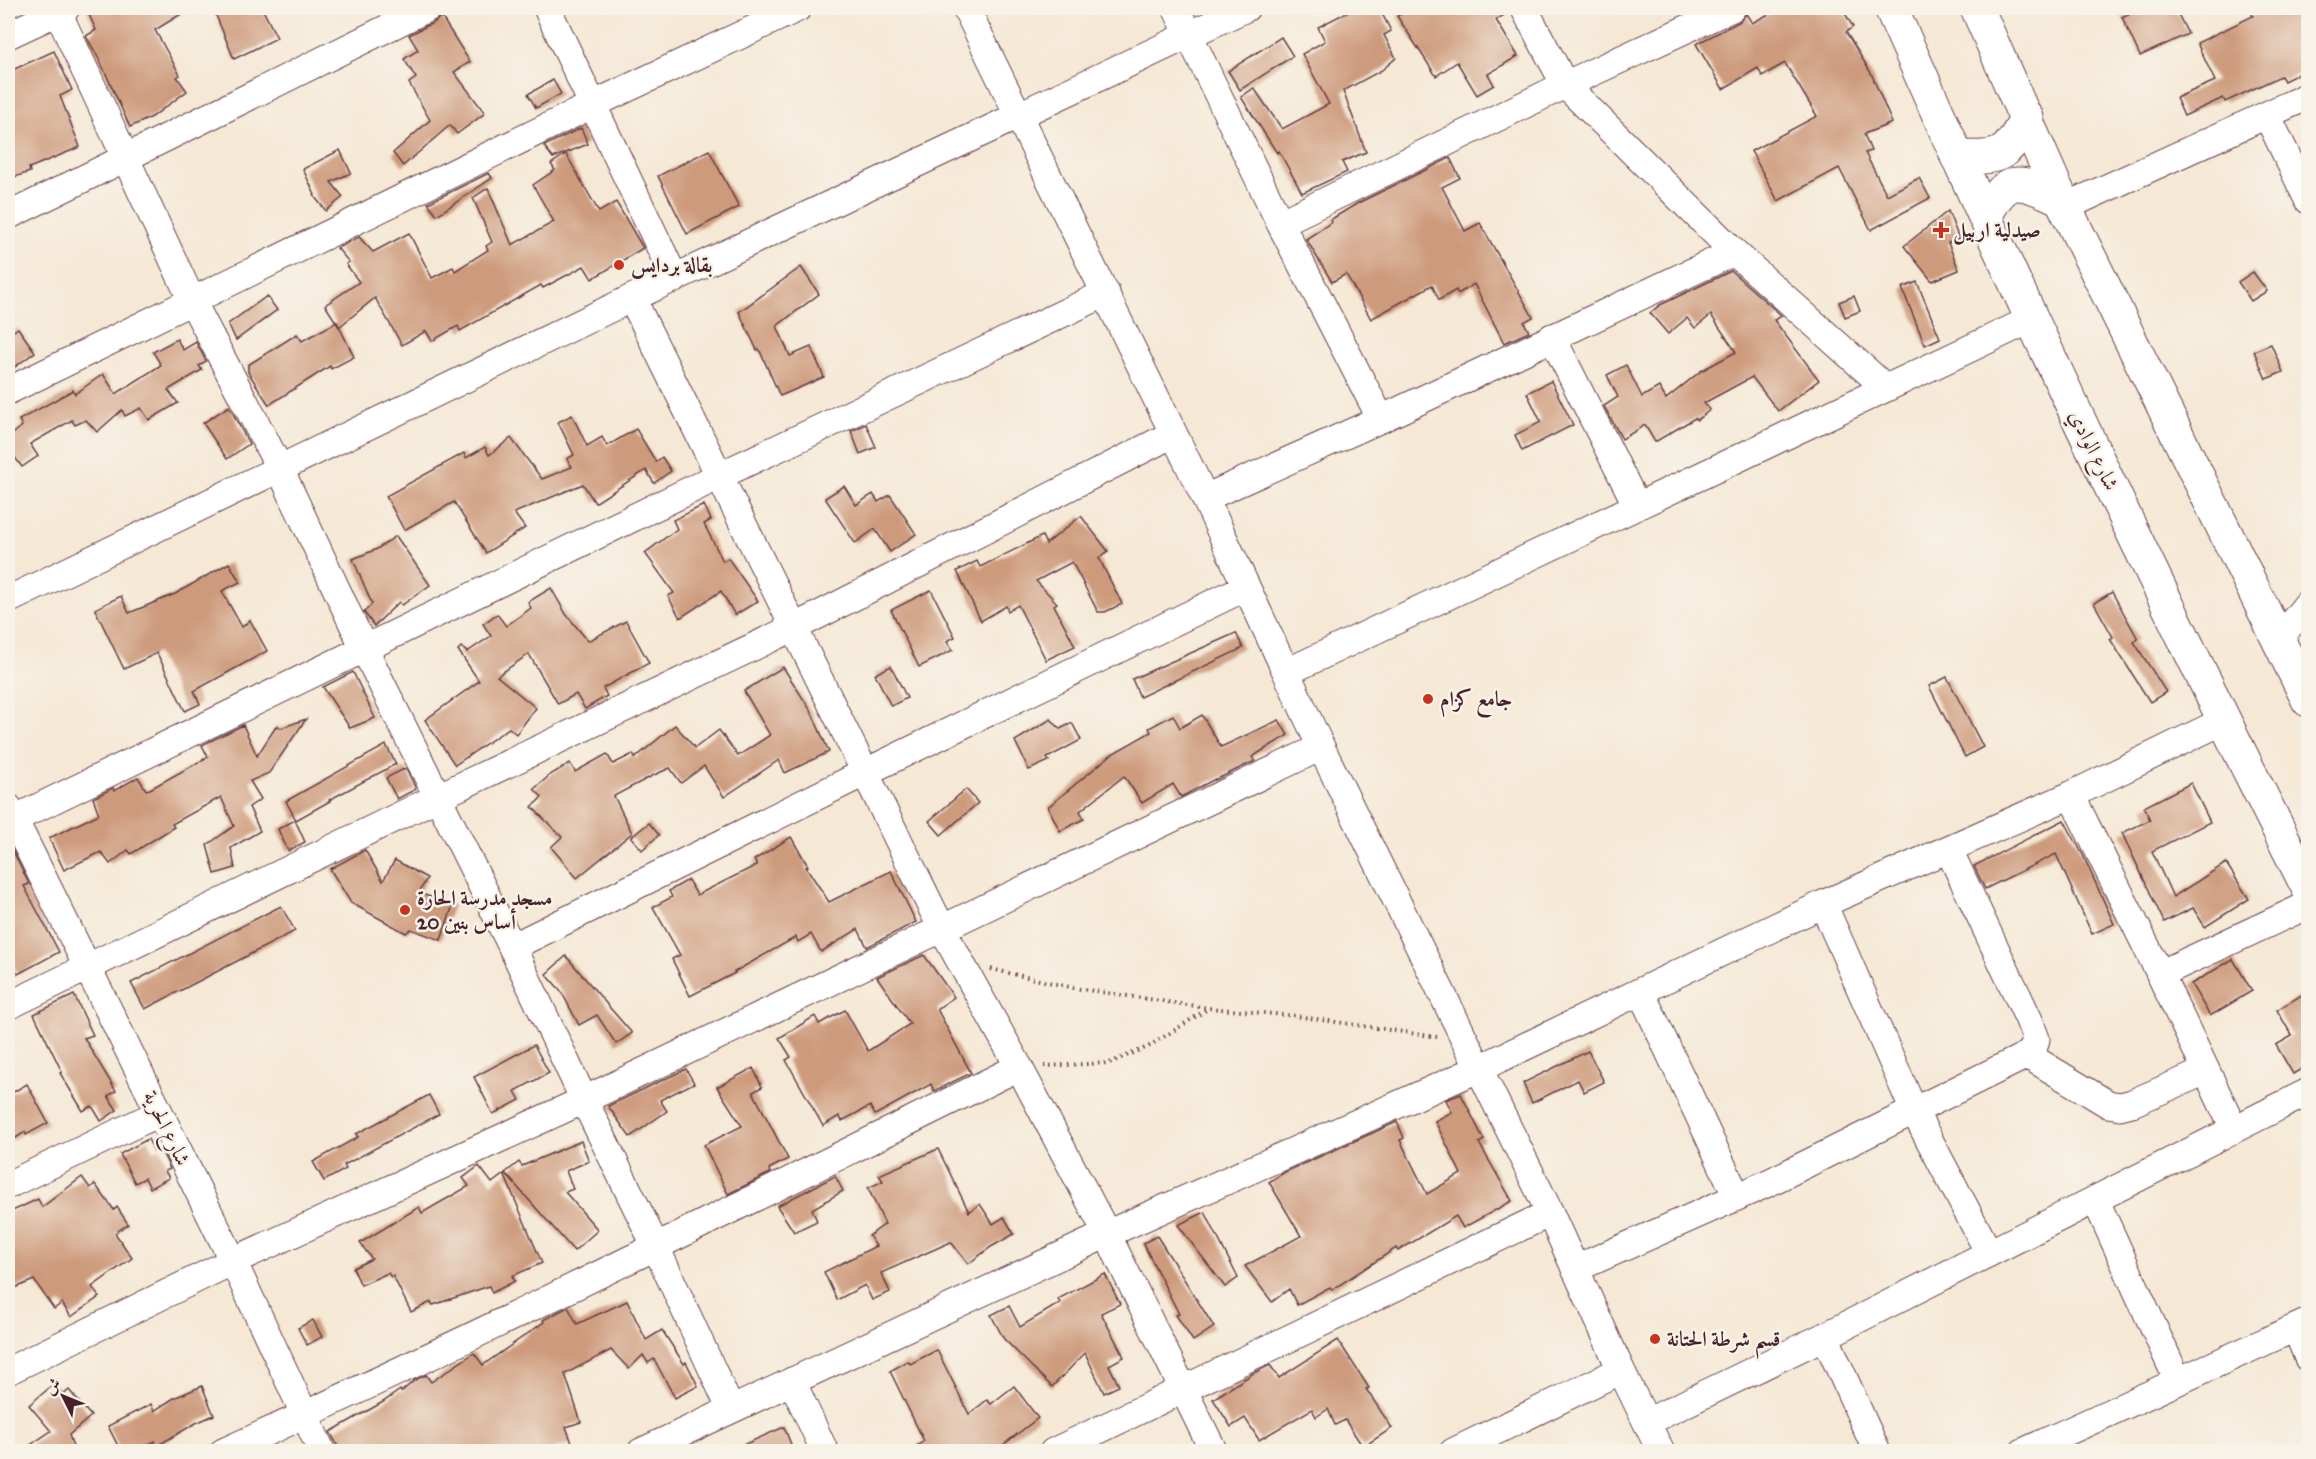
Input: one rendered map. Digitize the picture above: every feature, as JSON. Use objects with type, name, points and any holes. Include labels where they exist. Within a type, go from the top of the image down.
[{"type":"main road","name":"شارع الوادي","points":[[1891,8],[2031,319],[2223,721],[2308,888]]},
{"type":"main road","points":[[1982,9],[2063,203],[2308,698]]},
{"type":"main road","points":[[1957,157],[1990,156],[2008,150],[2027,118]]},
{"type":"main road","points":[[1985,217],[1995,197],[2002,189],[2010,185],[2024,184],[2063,203]]},
{"type":"street","points":[[8,216],[428,8]]},
{"type":"street","points":[[547,8],[675,279]]},
{"type":"street","points":[[8,391],[592,105],[798,8]]},
{"type":"street","points":[[966,8],[1205,498],[1321,747],[1550,1213],[1661,1452]]},
{"type":"street","points":[[1176,8],[1280,223],[1381,419]]},
{"type":"street","points":[[8,600],[632,298],[1246,8]]},
{"type":"street","points":[[1524,8],[1565,85],[1734,252],[1886,388]]},
{"type":"street","points":[[1280,223],[1565,85],[1732,8]]},
{"type":"street","points":[[8,36],[60,9],[192,301],[279,467],[364,648],[512,947],[655,1245],[730,1408]]},
{"type":"street","points":[[2063,203],[2308,96]]},
{"type":"street","points":[[2267,115],[2308,200]]},
{"type":"street","points":[[1205,498],[1381,419],[1734,252]]},
{"type":"street","points":[[9,816],[1106,293]]},
{"type":"street","points":[[632,298],[942,929],[1019,1067],[1107,1234],[1214,1452]]},
{"type":"street","points":[[1287,672],[2031,319]]},
{"type":"street","points":[[1552,337],[1638,506]]},
{"type":"street","points":[[8,1006],[795,627],[1173,434]]},
{"type":"street","points":[[512,947],[866,771],[1246,587]]},
{"type":"street","points":[[2279,639],[2308,603]]},
{"type":"street","points":[[641,1452],[730,1408],[1107,1234],[1478,1069],[1823,904],[2071,795],[2223,721]]},
{"type":"street","points":[[8,1371],[232,1261],[584,1100],[1321,747]]},
{"type":"street","points":[[2071,795],[2234,1129]]},
{"type":"street","name":"شارع الحرية","points":[[9,816],[88,967],[232,1261],[322,1452]]},
{"type":"street","points":[[1575,1269],[1737,1197],[2027,1055],[2032,1050],[2036,1039],[2029,1020],[1949,850]]},
{"type":"street","points":[[1823,904],[1914,1111],[1989,1253]]},
{"type":"street","points":[[2160,974],[2308,905]]},
{"type":"street","points":[[1641,992],[1737,1197]]},
{"type":"street","points":[[2027,1055],[2108,1104],[2120,1106],[2206,1071]]},
{"type":"street","points":[[223,1452],[304,1415],[1019,1067]]},
{"type":"street","points":[[1647,1422],[2096,1201],[2308,1092]]},
{"type":"street","points":[[8,1185],[159,1113]]},
{"type":"street","points":[[2096,1201],[2178,1381]]},
{"type":"street","points":[[1053,1452],[1550,1213]]},
{"type":"street","points":[[2023,1452],[2302,1325],[2308,1358]]},
{"type":"street","points":[[1825,1336],[1877,1452]]},
{"type":"street","points":[[1453,1452],[1621,1370]]},
{"type":"street","points":[[792,1381],[825,1452]]},
{"type":"path","points":[[961,962],[1074,988],[1209,1008],[1296,1016],[1465,1041]]},
{"type":"path","points":[[1019,1067],[1109,1063],[1148,1047],[1209,1008]]},
{"type":"building","points":[[86,8],[191,8],[155,30],[180,75],[177,77],[187,91],[152,117],[130,127],[86,36],[96,30]]},
{"type":"building","points":[[213,8],[262,8],[277,38],[234,59]]},
{"type":"building","points":[[1355,8],[1379,8],[1391,31],[1384,35],[1396,58],[1382,70],[1343,91],[1366,152],[1342,162],[1347,172],[1302,193],[1279,151],[1277,153],[1241,97],[1254,88],[1282,129],[1329,104],[1302,54],[1325,41],[1318,27]]},
{"type":"building","points":[[1414,8],[1508,8],[1509,12],[1496,20],[1518,56],[1488,74],[1494,85],[1477,95],[1457,62],[1436,76],[1397,16]]},
{"type":"building","points":[[1780,8],[1842,8],[1853,27],[1846,32],[1871,73],[1892,123],[1864,134],[1871,151],[1865,153],[1887,195],[1919,178],[1930,198],[1871,230],[1839,168],[1778,201],[1751,151],[1817,116],[1785,63],[1762,76],[1758,68],[1723,89],[1696,44],[1739,22],[1746,14],[1752,23]]},
{"type":"building","points":[[2143,8],[2175,8],[2188,34],[2140,56],[2122,17]]},
{"type":"building","points":[[2249,8],[2308,8],[2308,69],[2284,81],[2281,76],[2225,102],[2223,98],[2184,116],[2176,98],[2215,81],[2197,43],[2253,16]]},
{"type":"building","points":[[441,16],[470,62],[454,72],[485,113],[457,134],[450,125],[403,166],[393,153],[430,120],[409,83],[416,78],[404,59],[418,50],[409,35],[435,22]]},
{"type":"building","points":[[1281,37],[1293,56],[1240,90],[1228,71]]},
{"type":"building","points":[[54,51],[72,90],[60,96],[80,147],[29,168],[30,172],[8,179],[8,148],[14,144],[8,129],[8,72]]},
{"type":"building","points":[[553,80],[561,94],[536,108],[528,94]]},
{"type":"building","points":[[581,128],[588,144],[553,158],[544,146]]},
{"type":"building","points":[[340,150],[351,173],[331,182],[343,197],[326,211],[314,196],[303,169]]},
{"type":"building","points":[[709,150],[739,207],[687,234],[658,176]]},
{"type":"building","points":[[566,154],[599,212],[616,202],[643,248],[592,279],[584,266],[543,288],[541,285],[460,331],[458,326],[432,341],[426,331],[402,345],[375,298],[339,327],[325,305],[359,282],[346,264],[349,262],[337,248],[359,237],[373,252],[409,233],[432,278],[453,267],[455,271],[488,250],[486,246],[492,242],[473,198],[488,188],[512,245],[554,222],[533,185],[555,170],[551,164]]},
{"type":"building","points":[[1450,158],[1460,178],[1442,187],[1465,231],[1480,223],[1533,317],[1524,322],[1529,332],[1504,343],[1474,284],[1458,294],[1456,290],[1439,300],[1432,285],[1371,319],[1346,274],[1332,282],[1306,239],[1332,222],[1330,220],[1358,203]]},
{"type":"building","points":[[489,173],[492,178],[437,215],[428,203]]},
{"type":"building","points":[[1948,211],[1959,239],[1948,243],[1959,270],[1932,281],[1904,246]]},
{"type":"building","points":[[801,267],[819,294],[777,326],[790,356],[811,347],[824,377],[780,396],[739,312]]},
{"type":"building","points":[[1731,271],[1782,316],[1774,320],[1819,380],[1778,411],[1752,377],[1704,403],[1710,410],[1697,420],[1695,418],[1655,442],[1645,425],[1622,439],[1604,406],[1618,397],[1607,375],[1626,365],[1642,397],[1659,387],[1666,399],[1701,371],[1736,352],[1711,315],[1695,328],[1687,318],[1668,334],[1650,313],[1660,305]]},
{"type":"building","points":[[2253,272],[2267,291],[2251,301],[2238,282]]},
{"type":"building","points":[[1917,282],[1940,338],[1925,345],[1902,288]]},
{"type":"building","points":[[267,296],[277,310],[236,340],[228,324]]},
{"type":"building","points":[[1854,296],[1860,311],[1845,317],[1839,302]]},
{"type":"building","points":[[337,322],[354,357],[331,369],[330,366],[269,405],[248,372],[248,365],[297,334],[302,341]]},
{"type":"building","points":[[18,328],[35,352],[8,372],[8,335]]},
{"type":"building","points":[[177,339],[183,350],[196,342],[206,361],[199,366],[202,370],[168,390],[178,403],[149,420],[141,408],[125,416],[122,410],[97,432],[86,420],[75,425],[72,420],[30,444],[38,456],[22,467],[8,448],[8,438],[22,426],[19,420],[73,390],[75,394],[103,374],[116,394],[161,365],[153,352]]},
{"type":"building","points":[[2271,344],[2283,372],[2266,379],[2254,351]]},
{"type":"building","points":[[1551,381],[1573,425],[1522,451],[1515,435],[1541,422],[1527,393]]},
{"type":"building","points":[[229,406],[249,444],[227,459],[203,423]]},
{"type":"building","points":[[572,415],[587,446],[602,437],[607,446],[636,429],[656,462],[662,457],[671,471],[654,483],[646,470],[595,503],[583,484],[514,513],[525,528],[486,553],[454,502],[404,530],[386,496],[464,453],[466,458],[485,447],[489,455],[511,438],[542,479],[572,467],[567,459],[574,455],[558,422]]},
{"type":"building","points":[[866,424],[876,447],[860,454],[851,431]]},
{"type":"building","points":[[844,486],[856,505],[873,494],[878,502],[890,495],[916,534],[890,552],[875,529],[855,543],[825,498]]},
{"type":"building","points":[[704,505],[711,520],[704,524],[723,561],[728,558],[758,601],[735,615],[721,591],[680,618],[668,596],[674,593],[645,553],[677,529],[673,520]]},
{"type":"building","points":[[1081,516],[1108,551],[1099,558],[1122,604],[1105,612],[1098,612],[1072,562],[1036,581],[1057,603],[1054,605],[1075,646],[1046,660],[1018,605],[1008,611],[1006,606],[981,621],[957,571],[977,561],[980,567],[1042,536],[1046,544]]},
{"type":"building","points":[[396,536],[430,585],[402,605],[399,602],[374,626],[364,612],[372,604],[353,559],[377,549]]},
{"type":"building","points":[[229,563],[240,582],[222,591],[242,627],[250,620],[267,651],[194,691],[200,704],[185,711],[157,653],[124,669],[95,609],[121,596],[129,613],[175,594]]},
{"type":"building","points":[[551,588],[566,614],[588,641],[626,621],[649,663],[603,688],[607,696],[585,709],[576,694],[558,704],[529,654],[497,676],[536,708],[516,734],[509,728],[455,765],[425,720],[479,681],[458,650],[461,647],[467,652],[491,636],[483,624],[497,614],[506,626],[531,608],[528,602]]},
{"type":"building","points":[[931,590],[955,637],[947,641],[953,650],[919,667],[891,610]]},
{"type":"building","points":[[2112,592],[2138,639],[2134,642],[2166,692],[2150,702],[2110,639],[2113,637],[2094,603]]},
{"type":"building","points":[[1236,633],[1243,648],[1140,697],[1132,679]]},
{"type":"building","points":[[891,666],[907,698],[891,706],[875,674]]},
{"type":"building","points":[[783,667],[811,711],[829,752],[785,773],[779,760],[724,797],[704,766],[681,783],[670,768],[652,776],[614,796],[632,833],[577,878],[551,847],[562,837],[532,807],[542,797],[534,789],[550,775],[570,763],[575,772],[607,754],[613,764],[633,754],[635,758],[675,725],[695,748],[719,730],[738,756],[770,735],[744,691]]},
{"type":"building","points":[[353,672],[375,718],[350,728],[323,687]]},
{"type":"building","points":[[1947,677],[1983,747],[1965,757],[1929,686]]},
{"type":"building","points":[[1173,715],[1180,728],[1202,715],[1221,747],[1279,720],[1288,735],[1252,757],[1255,761],[1181,797],[1173,784],[1142,803],[1124,776],[1080,811],[1084,819],[1060,831],[1048,807],[1112,754],[1151,732],[1149,728]]},
{"type":"building","points":[[306,719],[269,773],[250,781],[261,799],[249,807],[260,831],[231,848],[235,868],[215,874],[207,845],[234,826],[221,797],[172,824],[174,827],[131,854],[128,850],[110,864],[101,852],[64,870],[49,838],[99,814],[93,798],[113,788],[114,791],[138,777],[146,790],[150,789],[208,757],[202,745],[243,725],[257,756],[277,725],[281,728]]},
{"type":"building","points":[[1051,719],[1060,729],[1072,723],[1081,740],[1047,758],[1049,761],[1029,770],[1015,741]]},
{"type":"building","points":[[386,745],[396,764],[296,820],[286,801]]},
{"type":"building","points":[[406,768],[416,789],[397,799],[386,778]]},
{"type":"building","points":[[2191,783],[2210,822],[2152,851],[2173,897],[2226,863],[2249,899],[2205,927],[2193,908],[2164,922],[2122,833],[2150,820],[2144,807]]},
{"type":"building","points":[[966,789],[978,803],[941,835],[929,821]]},
{"type":"building","points":[[295,820],[305,842],[288,851],[278,829]]},
{"type":"building","points":[[2064,820],[2083,855],[2114,924],[2092,934],[2056,854],[1985,889],[1974,866]]},
{"type":"building","points":[[649,823],[659,835],[642,850],[631,837]]},
{"type":"building","points":[[791,837],[808,866],[806,867],[829,902],[891,871],[916,922],[867,947],[858,929],[821,952],[811,934],[798,942],[796,937],[690,996],[672,959],[680,955],[653,907],[672,897],[669,891],[688,880],[697,895],[757,865],[754,860]]},
{"type":"building","points":[[8,841],[29,884],[24,886],[59,952],[18,974],[8,956]]},
{"type":"building","points":[[365,850],[383,881],[395,860],[427,878],[419,893],[453,905],[441,940],[411,929],[406,933],[351,903],[330,869]]},
{"type":"building","points":[[281,906],[295,931],[145,1009],[131,983]]},
{"type":"building","points":[[924,955],[954,997],[937,1009],[971,1073],[934,1091],[931,1084],[875,1115],[870,1106],[842,1121],[839,1116],[823,1126],[786,1060],[791,1057],[779,1038],[815,1016],[819,1024],[845,1010],[868,1051],[910,1024],[877,977]]},
{"type":"building","points":[[566,956],[632,1033],[616,1044],[597,1015],[579,1025],[561,991],[546,974]]},
{"type":"building","points":[[2233,959],[2252,991],[2210,1016],[2191,984]]},
{"type":"building","points":[[2308,991],[2308,1065],[2293,1074],[2276,1045],[2292,1036],[2277,1010]]},
{"type":"building","points":[[74,995],[93,1035],[84,1038],[116,1091],[108,1096],[117,1110],[101,1121],[92,1106],[83,1111],[60,1073],[62,1072],[34,1014]]},
{"type":"building","points":[[534,1045],[549,1073],[515,1091],[520,1100],[493,1114],[474,1077]]},
{"type":"building","points":[[1588,1051],[1604,1082],[1584,1092],[1578,1080],[1532,1103],[1523,1083]]},
{"type":"building","points":[[753,1068],[762,1087],[753,1092],[788,1159],[769,1169],[770,1173],[728,1194],[704,1145],[742,1126],[717,1087]]},
{"type":"building","points":[[686,1069],[694,1083],[660,1100],[667,1111],[630,1137],[608,1106]]},
{"type":"building","points":[[27,1084],[48,1123],[26,1135],[25,1132],[8,1143],[8,1095]]},
{"type":"building","points":[[1461,1094],[1484,1140],[1479,1143],[1512,1201],[1463,1228],[1456,1216],[1398,1251],[1396,1248],[1332,1290],[1330,1287],[1297,1305],[1289,1289],[1272,1302],[1245,1266],[1301,1236],[1269,1182],[1285,1172],[1397,1122],[1404,1138],[1400,1140],[1427,1194],[1461,1174],[1435,1121],[1452,1112],[1446,1100]]},
{"type":"building","points":[[429,1095],[439,1114],[344,1165],[346,1169],[324,1181],[313,1162],[358,1137],[356,1134]]},
{"type":"building","points":[[148,1139],[154,1151],[160,1148],[170,1169],[165,1171],[169,1178],[150,1188],[145,1178],[135,1183],[120,1154]]},
{"type":"building","points":[[581,1141],[589,1161],[566,1171],[573,1189],[565,1192],[598,1230],[574,1251],[505,1173],[519,1162],[522,1166]]},
{"type":"building","points":[[938,1149],[969,1212],[980,1204],[993,1224],[1004,1217],[1014,1234],[968,1264],[951,1242],[881,1273],[890,1292],[872,1300],[865,1285],[837,1300],[824,1272],[876,1246],[869,1236],[885,1224],[868,1188],[883,1181],[879,1175]]},
{"type":"building","points":[[479,1166],[492,1183],[504,1174],[542,1263],[512,1276],[515,1281],[492,1293],[489,1286],[433,1305],[431,1302],[411,1312],[393,1276],[391,1277],[388,1273],[361,1285],[353,1268],[372,1259],[360,1243],[419,1207],[422,1213],[469,1186],[463,1178]]},
{"type":"building","points":[[835,1176],[843,1191],[812,1209],[817,1221],[794,1232],[777,1206]]},
{"type":"building","points":[[82,1177],[90,1188],[95,1184],[114,1210],[117,1207],[128,1224],[115,1233],[132,1258],[92,1287],[99,1297],[71,1317],[62,1303],[54,1309],[34,1280],[8,1291],[8,1213],[38,1199],[42,1207]]},
{"type":"building","points":[[1205,1212],[1238,1278],[1225,1287],[1178,1225]]},
{"type":"building","points":[[1157,1236],[1214,1327],[1193,1341],[1176,1315],[1179,1314],[1143,1243]]},
{"type":"building","points":[[1105,1274],[1120,1304],[1101,1313],[1124,1357],[1109,1365],[1119,1386],[1104,1393],[1085,1353],[1052,1387],[1004,1339],[991,1315],[1009,1306],[1020,1327],[1060,1303],[1058,1299]]},
{"type":"building","points":[[627,1301],[646,1340],[662,1330],[684,1364],[686,1362],[698,1386],[675,1398],[654,1359],[648,1363],[643,1355],[629,1369],[611,1350],[565,1374],[581,1422],[566,1427],[572,1443],[546,1452],[341,1452],[330,1432],[400,1390],[401,1392],[415,1380],[426,1375],[431,1382],[474,1353],[483,1365],[544,1322],[543,1320],[568,1307],[577,1324]]},
{"type":"building","points":[[313,1320],[322,1337],[307,1345],[298,1328]]},
{"type":"building","points":[[1338,1340],[1392,1428],[1363,1447],[1345,1420],[1335,1425],[1328,1409],[1316,1417],[1312,1409],[1259,1440],[1245,1418],[1231,1427],[1213,1399],[1270,1365],[1279,1378]]},
{"type":"building","points":[[937,1350],[969,1414],[987,1400],[991,1404],[1014,1386],[1038,1418],[994,1452],[908,1452],[924,1441],[890,1371]]},
{"type":"building","points":[[54,1384],[63,1395],[69,1390],[91,1416],[69,1435],[75,1452],[20,1452],[51,1431],[29,1405]]},
{"type":"building","points":[[202,1386],[214,1415],[157,1446],[155,1441],[133,1452],[121,1452],[108,1426],[151,1404],[154,1411],[174,1398]]},
{"type":"building","points":[[784,1427],[794,1452],[727,1452]]},
{"type":"place","name":"صيدلية اربيل","points":[[1941,230]]},
{"type":"place","name":"بقالة بردايس","points":[[619,265]]},
{"type":"place","name":"جامع كزام","points":[[1428,699]]},
{"type":"place","name":"مسجد مدرسة الحارة 20 أساس بنين","points":[[405,910]]},
{"type":"place","name":"قسم شرطة الحتانة","points":[[1655,1339]]}]
